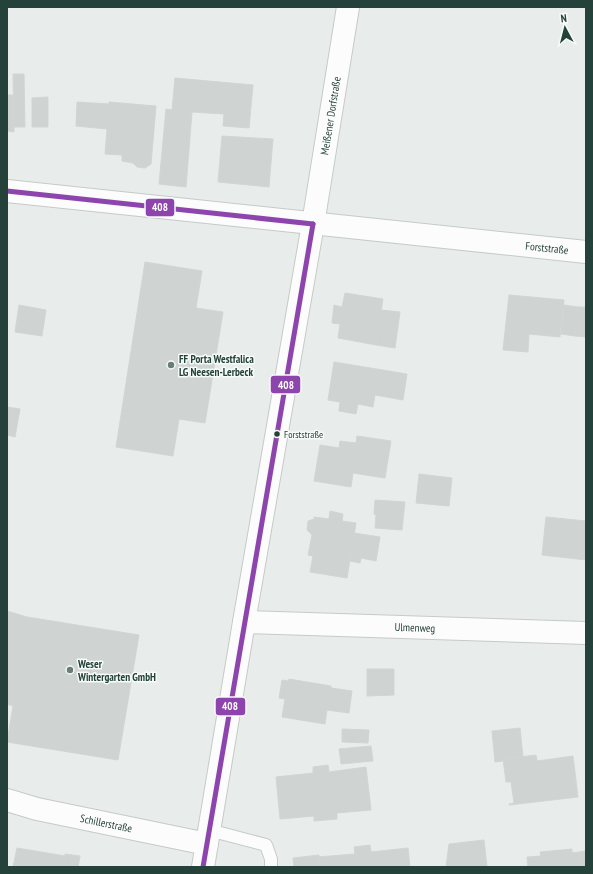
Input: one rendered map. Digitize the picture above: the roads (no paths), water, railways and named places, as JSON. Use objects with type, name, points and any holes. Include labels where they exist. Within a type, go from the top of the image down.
[{"type":"street","name":"Meißener Dorfstraße","points":[[203,867],[313,224],[348,7]]},
{"type":"street","name":"Forststraße","points":[[7,191],[586,252]]},
{"type":"street","name":"Ulmenweg","points":[[244,622],[586,633]]},
{"type":"street","name":"Schillerstraße","points":[[7,800],[37,809],[208,837]]},
{"type":"lane","points":[[208,837],[266,845],[271,859],[271,867]]},
{"type":"place","name":"FF Porta Westfalica LG Neesen-Lerbeck","points":[[171,365]]},
{"type":"place","name":"Forststraße","points":[[277,434]]},
{"type":"place","name":"Weser Wintergarten GmbH","points":[[70,670]]}]
